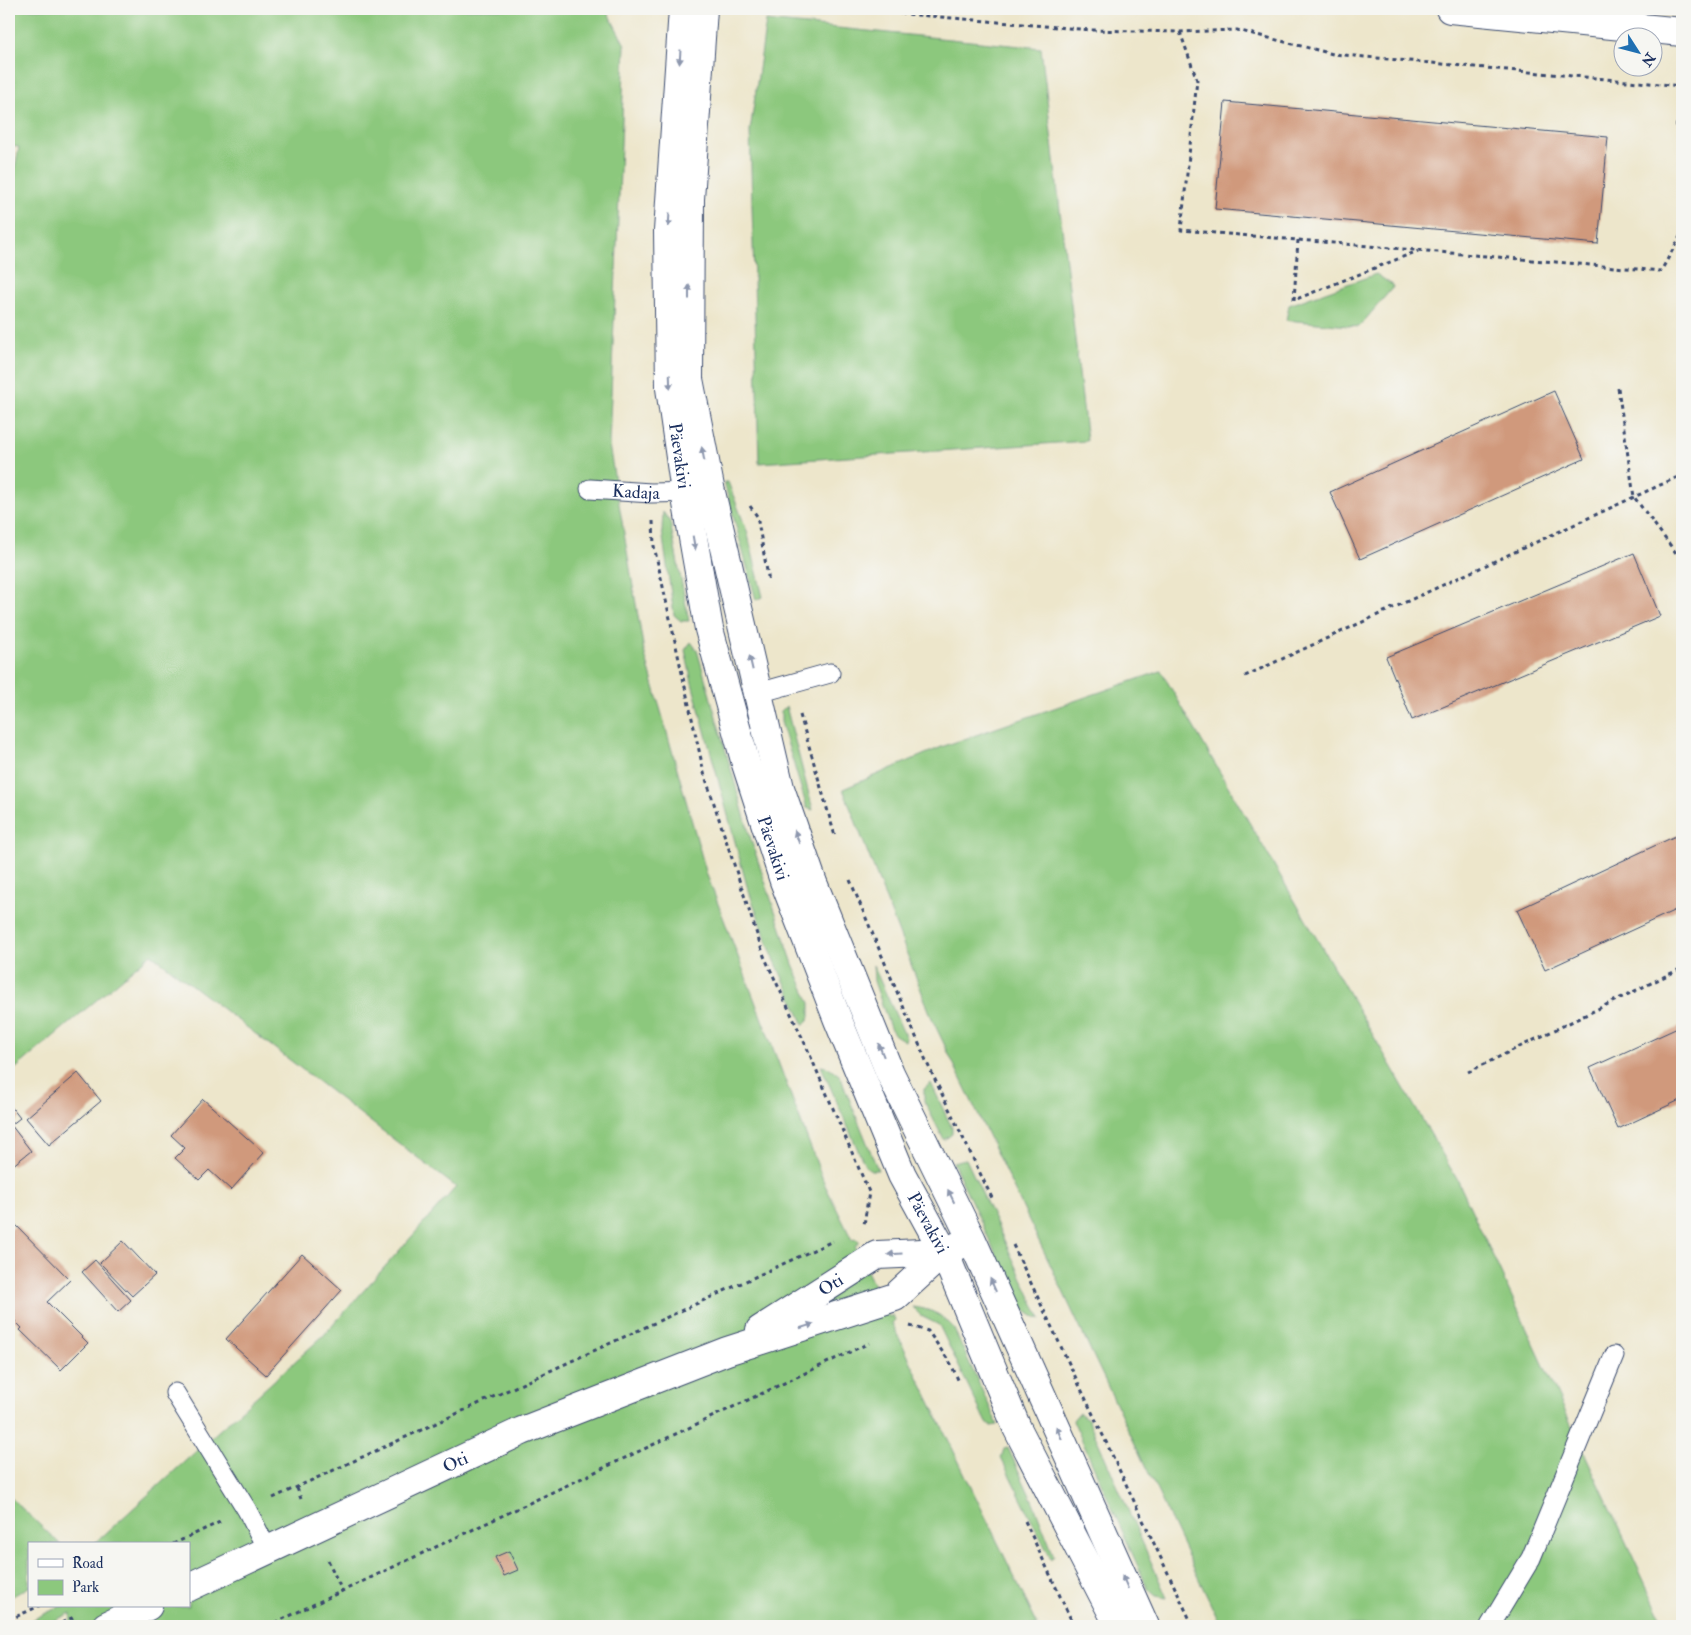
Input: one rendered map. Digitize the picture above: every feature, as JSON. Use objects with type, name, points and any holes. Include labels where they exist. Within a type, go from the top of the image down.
[{"type":"street","name":"Päevakivi","points":[[683,9],[668,231],[670,388],[698,492],[758,693],[780,788],[812,883],[890,1073],[972,1240],[1145,1626]]},
{"type":"street","name":"Päevakivi","points":[[703,9],[690,199],[689,379],[709,629],[746,764],[784,881],[838,1020],[902,1175],[944,1252],[1017,1428],[1119,1626]]},
{"type":"street","points":[[1450,9],[1682,32]]},
{"type":"street","name":"Oti","points":[[190,1587],[522,1431],[727,1351],[895,1297],[944,1252],[972,1240]]},
{"type":"street","name":"Oti","points":[[727,1351],[877,1255],[944,1252]]},
{"type":"street","points":[[106,1626],[144,1608]]},
{"type":"lane","name":"Kadaja","points":[[590,489],[651,493],[698,492]]},
{"type":"lane","points":[[758,693],[830,673]]},
{"type":"lane","points":[[1490,1626],[1531,1558],[1614,1356]]},
{"type":"lane","points":[[175,1393],[246,1510],[267,1549]]},
{"type":"path","points":[[885,9],[906,14],[1091,30],[1180,32],[1236,30],[1334,54],[1682,86]]},
{"type":"path","points":[[1180,32],[1197,80],[1181,230],[1661,271],[1682,233]]},
{"type":"path","points":[[1675,125],[1682,126]]},
{"type":"path","points":[[1298,240],[1294,300],[1419,251]]},
{"type":"path","points":[[1618,388],[1634,497],[1682,561]]},
{"type":"path","points":[[1245,676],[1682,475]]},
{"type":"path","points":[[746,501],[757,516],[769,583]]},
{"type":"path","points":[[791,684],[835,836]]},
{"type":"path","points":[[848,874],[928,1063],[994,1204]]},
{"type":"path","points":[[1468,1072],[1682,968]]},
{"type":"path","points":[[1011,1239],[1193,1626]]},
{"type":"path","points":[[177,1542],[836,1240]]},
{"type":"path","points":[[268,1626],[870,1342]]},
{"type":"path","points":[[9,1620],[35,1608]]},
{"type":"green space","points":[[9,9],[606,9],[625,45],[609,445],[644,651],[707,875],[825,1185],[852,1240],[855,1239],[860,1242],[855,1246],[889,1317],[893,1315],[895,1320],[892,1323],[1038,1626],[70,1626],[71,1613],[42,1626],[19,1626],[57,1608],[190,1608],[190,1542],[96,1542],[324,1335],[456,1187],[151,954],[9,1074],[9,199],[19,147],[9,146]]},
{"type":"green space","points":[[766,21],[1041,48],[1087,441],[759,463],[750,131]]},
{"type":"green space","points":[[1376,274],[1394,286],[1359,327],[1286,320],[1289,305]]},
{"type":"green space","points":[[724,482],[728,482],[747,531],[763,597],[756,600]]},
{"type":"green space","points":[[663,512],[670,522],[689,621],[681,621],[674,615],[662,531]]},
{"type":"green space","points":[[691,642],[697,650],[752,843],[793,964],[810,1003],[810,1017],[804,1025],[771,952],[747,886],[692,683],[685,650]]},
{"type":"green space","points":[[1161,671],[1458,1181],[1665,1626],[1221,1626],[933,1021],[843,789],[944,746]]},
{"type":"green space","points":[[786,706],[813,810],[807,808],[781,722],[781,711]]},
{"type":"green space","points":[[873,965],[906,1038],[905,1041],[895,1035],[890,1028],[874,981]]},
{"type":"green space","points":[[821,1066],[830,1068],[840,1076],[878,1170],[871,1170],[865,1166]]},
{"type":"green space","points":[[931,1083],[952,1128],[952,1134],[944,1140],[924,1101],[924,1089]]},
{"type":"green space","points":[[966,1159],[1041,1319],[1021,1308],[953,1162]]},
{"type":"green space","points":[[913,1307],[935,1313],[944,1318],[953,1327],[998,1425],[991,1426],[986,1423],[939,1325],[921,1316]]},
{"type":"green space","points":[[1079,1413],[1088,1419],[1167,1598],[1156,1596],[1148,1589],[1073,1420]]},
{"type":"green space","points":[[1008,1448],[1033,1502],[1054,1556],[1051,1559],[1001,1458],[1004,1449]]},
{"type":"green space","points":[[9,1496],[58,1542],[28,1542],[28,1588],[9,1598]]},
{"type":"building","points":[[1225,102],[1608,137],[1598,244],[1215,209]]},
{"type":"building","points":[[1554,391],[1584,459],[1360,559],[1330,492]]},
{"type":"building","points":[[1634,553],[1660,616],[1412,720],[1386,657]]},
{"type":"building","points":[[1682,833],[1682,907],[1545,970],[1517,910]]},
{"type":"building","points":[[1682,1026],[1682,1099],[1618,1129],[1590,1068]]},
{"type":"building","points":[[78,1073],[101,1101],[49,1145],[26,1118]]},
{"type":"building","points":[[203,1099],[264,1153],[231,1190],[209,1170],[199,1180],[175,1158],[185,1148],[171,1135]]},
{"type":"building","points":[[9,1104],[20,1118],[11,1125],[31,1151],[12,1166],[9,1162]]},
{"type":"building","points":[[16,1225],[70,1280],[47,1302],[88,1343],[61,1370],[20,1330],[22,1328],[9,1315],[9,1231]]},
{"type":"building","points":[[123,1241],[155,1275],[132,1296],[100,1263]]},
{"type":"building","points":[[302,1254],[342,1290],[266,1375],[226,1339]]},
{"type":"building","points":[[95,1260],[131,1300],[118,1312],[82,1272]]},
{"type":"building","points":[[509,1551],[518,1570],[504,1576],[495,1557]]}]
